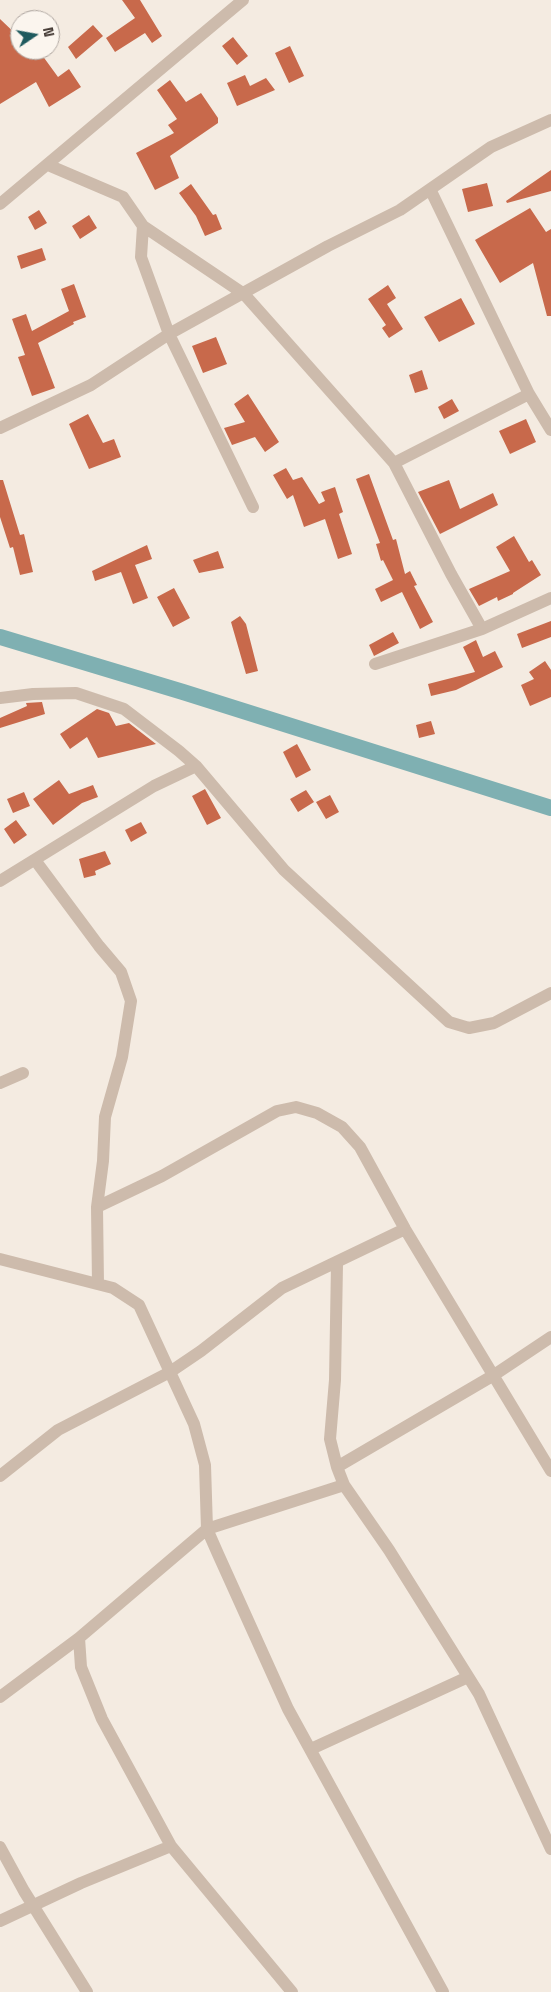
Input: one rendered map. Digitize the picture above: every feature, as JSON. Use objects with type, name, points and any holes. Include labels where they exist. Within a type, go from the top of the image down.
[{"type":"street","points":[[0,204],[243,0]]},
{"type":"street","points":[[0,428],[92,385],[169,334],[328,246],[400,210],[431,191],[491,147],[551,120]]},
{"type":"street","points":[[48,165],[123,197],[143,226],[244,294],[394,464],[482,629]]},
{"type":"street","points":[[431,191],[529,394],[551,430]]},
{"type":"street","points":[[143,226],[141,257],[169,334],[253,507]]},
{"type":"street","points":[[394,464],[529,394]]},
{"type":"street","points":[[375,664],[482,629],[551,598]]},
{"type":"street","points":[[0,698],[32,694],[76,693],[124,709],[196,766],[284,870],[449,1022],[469,1028],[494,1023],[551,994]]},
{"type":"street","points":[[0,881],[154,786],[196,766]]},
{"type":"street","points":[[35,860],[99,946],[121,972],[131,1002],[122,1057],[105,1117],[103,1161],[97,1207],[98,1284]]},
{"type":"street","points":[[0,1083],[23,1074]]},
{"type":"street","points":[[97,1207],[162,1176],[277,1111],[296,1107],[317,1113],[342,1127],[360,1147],[406,1229],[551,1471]]},
{"type":"street","points":[[0,1476],[58,1430],[170,1372],[202,1351],[282,1288],[337,1264],[406,1229]]},
{"type":"street","points":[[3,1262],[113,1288],[139,1304],[194,1424],[205,1465],[207,1529],[288,1709],[443,1992]]},
{"type":"street","points":[[337,1264],[335,1380],[330,1439],[337,1467],[344,1485],[389,1550],[479,1694],[551,1849]]},
{"type":"street","points":[[337,1467],[494,1375],[551,1337]]},
{"type":"street","points":[[0,1697],[79,1638],[207,1529],[344,1485]]},
{"type":"street","points":[[79,1638],[81,1667],[102,1719],[170,1846],[292,1992]]},
{"type":"street","points":[[311,1749],[468,1677]]},
{"type":"street","points":[[0,1921],[81,1883],[170,1846]]},
{"type":"street","points":[[0,1847],[33,1905],[87,1992]]},
{"type":"building","points":[[122,0],[140,0],[162,36],[152,43],[145,33],[115,52],[106,38],[135,18]]},
{"type":"building","points":[[0,19],[10,28],[10,60],[46,60],[58,77],[69,69],[81,87],[49,107],[36,82],[0,104]]},
{"type":"building","points":[[93,25],[103,36],[76,59],[68,47]]},
{"type":"building","points":[[233,37],[248,56],[237,65],[222,46]]},
{"type":"building","points":[[290,46],[304,76],[289,83],[275,53]]},
{"type":"building","points":[[245,75],[250,86],[266,78],[275,90],[237,106],[227,83]]},
{"type":"building","points":[[170,80],[186,102],[201,93],[218,118],[218,123],[170,156],[179,178],[155,190],[136,153],[174,133],[168,125],[177,119],[157,90]]},
{"type":"building","points":[[551,170],[551,191],[507,203],[506,201]]},
{"type":"building","points":[[487,183],[493,206],[468,212],[462,189]]},
{"type":"building","points":[[191,184],[213,215],[216,214],[222,229],[205,236],[196,216],[179,193]]},
{"type":"building","points":[[530,208],[546,232],[551,229],[551,316],[547,316],[533,263],[500,283],[475,240]]},
{"type":"building","points":[[39,210],[47,223],[35,230],[28,217]]},
{"type":"building","points":[[89,215],[97,228],[80,239],[72,226]]},
{"type":"building","points":[[42,248],[46,260],[21,269],[17,256]]},
{"type":"building","points":[[74,284],[86,317],[73,322],[74,324],[38,343],[55,388],[32,396],[18,357],[25,355],[12,319],[26,314],[32,331],[69,311],[61,289]]},
{"type":"building","points":[[388,285],[396,298],[387,304],[403,329],[389,338],[382,328],[386,325],[368,299]]},
{"type":"building","points":[[461,298],[475,324],[439,342],[424,317]]},
{"type":"building","points":[[216,337],[227,364],[203,373],[192,346]]},
{"type":"building","points":[[422,370],[428,389],[415,393],[409,375]]},
{"type":"building","points":[[248,394],[279,442],[265,452],[255,437],[232,445],[224,428],[245,422],[234,404]]},
{"type":"building","points":[[452,399],[459,411],[444,419],[438,407]]},
{"type":"building","points":[[88,414],[103,443],[114,439],[121,457],[89,469],[69,424]]},
{"type":"building","points":[[526,419],[536,442],[510,454],[499,431]]},
{"type":"building","points":[[286,468],[293,480],[302,477],[319,504],[325,501],[321,492],[335,487],[343,512],[339,514],[352,554],[338,559],[325,519],[304,527],[293,495],[287,499],[273,475]]},
{"type":"building","points":[[369,474],[393,540],[396,539],[405,574],[410,571],[417,585],[414,586],[433,622],[420,629],[402,592],[381,602],[375,589],[393,580],[383,560],[381,561],[376,544],[380,543],[356,479]]},
{"type":"building","points":[[0,480],[3,480],[20,535],[24,534],[33,572],[20,575],[13,547],[10,548],[0,517]]},
{"type":"building","points":[[449,480],[460,509],[493,493],[498,505],[440,534],[418,492]]},
{"type":"building","points":[[514,536],[529,562],[532,560],[541,575],[513,594],[498,601],[497,597],[479,606],[469,589],[510,571],[496,547]]},
{"type":"building","points":[[147,545],[152,559],[135,565],[148,598],[133,604],[121,572],[95,581],[92,571]]},
{"type":"building","points":[[218,551],[224,568],[199,573],[193,560]]},
{"type":"building","points":[[174,588],[190,618],[173,627],[157,597]]},
{"type":"building","points":[[240,616],[246,624],[258,671],[246,674],[231,622]]},
{"type":"building","points":[[551,621],[551,637],[522,648],[517,634]]},
{"type":"building","points":[[393,632],[399,643],[374,656],[369,645]]},
{"type":"building","points":[[476,640],[483,657],[495,651],[503,667],[456,690],[431,696],[428,684],[475,672],[463,647]]},
{"type":"building","points":[[545,661],[551,670],[551,697],[530,706],[521,685],[534,679],[529,672]]},
{"type":"building","points":[[42,702],[45,714],[0,728],[0,718],[27,706],[26,703]]},
{"type":"building","points":[[97,709],[109,713],[116,726],[129,723],[156,744],[98,758],[87,737],[70,749],[60,734]]},
{"type":"building","points":[[431,721],[435,734],[419,738],[416,725]]},
{"type":"building","points":[[297,744],[311,770],[296,778],[283,752]]},
{"type":"building","points":[[59,780],[69,794],[93,785],[98,797],[82,803],[53,825],[33,799]]},
{"type":"building","points":[[205,789],[221,818],[207,825],[192,796]]},
{"type":"building","points":[[306,790],[314,802],[298,812],[290,799]]},
{"type":"building","points":[[24,792],[30,806],[13,813],[7,799]]},
{"type":"building","points":[[330,795],[339,812],[326,819],[316,802]]},
{"type":"building","points":[[16,820],[27,835],[14,844],[4,829]]},
{"type":"building","points":[[141,822],[147,833],[131,842],[125,830]]},
{"type":"building","points":[[105,851],[111,864],[95,871],[96,875],[84,878],[79,859]]},
{"type":"waterway","points":[[0,637],[183,692],[551,808]]}]
